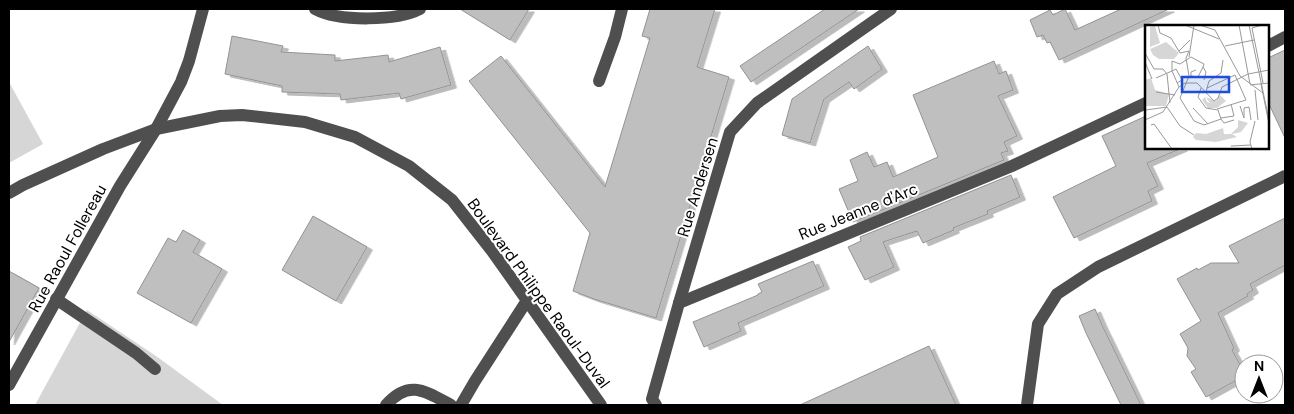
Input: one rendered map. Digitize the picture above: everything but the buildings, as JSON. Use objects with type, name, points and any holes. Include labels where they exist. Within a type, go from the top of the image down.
[{"type":"street","name":"Rue Raoul Follereau","points":[[9,385],[120,186],[156,129],[189,61],[203,9]]},
{"type":"street","points":[[316,9],[353,18],[396,16],[420,9]]},
{"type":"street","points":[[599,81],[615,36],[622,9]]},
{"type":"street","name":"Rue Andersen","points":[[679,303],[730,132],[757,103],[891,9]]},
{"type":"street","points":[[1269,46],[1285,38]]},
{"type":"street","name":"Rue Jeanne d'Arc","points":[[679,303],[1012,166],[1145,103]]},
{"type":"street","name":"Boulevard Philippe Raoul-Duval","points":[[9,193],[22,185],[103,149],[156,129],[220,116],[242,116],[305,122],[355,137],[409,166],[452,200],[492,252],[601,405]]},
{"type":"street","points":[[1027,405],[1038,324],[1057,294],[1098,266],[1285,176]]},
{"type":"street","points":[[56,299],[136,352],[155,370]]},
{"type":"street","points":[[461,405],[526,302]]},
{"type":"street","points":[[656,405],[652,399],[679,303]]},
{"type":"street","points":[[386,405],[395,395],[408,390],[425,391],[451,405]]},
{"type":"shaded area","points":[[9,82],[43,144],[9,163]]},
{"type":"shaded area","points":[[87,310],[156,356],[223,405],[35,405]]}]
